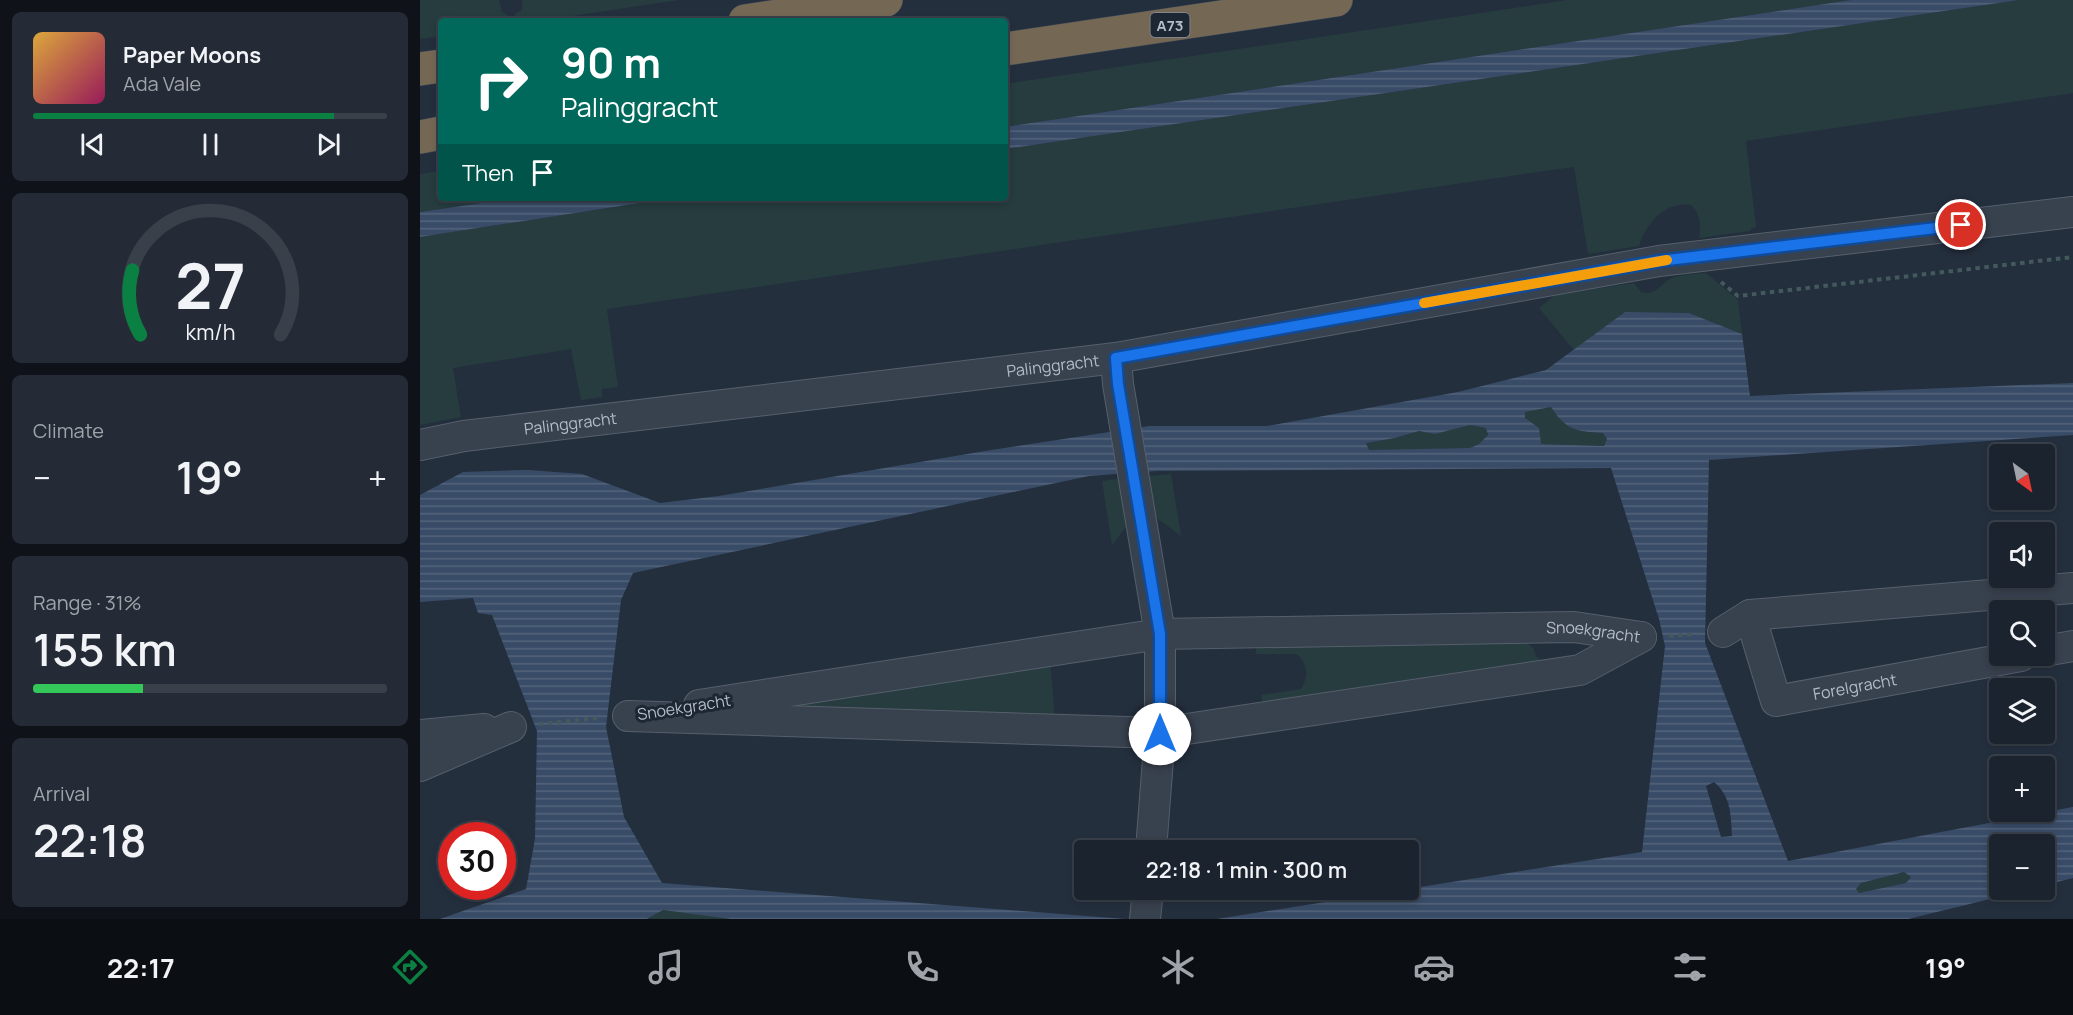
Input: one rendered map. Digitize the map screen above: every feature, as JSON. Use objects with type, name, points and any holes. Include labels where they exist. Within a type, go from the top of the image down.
[{"type":"highway","points":[[765,18],[886,0]]},
{"type":"highway","name":"A73","points":[[1008,49],[1336,0]]},
{"type":"highway","points":[[420,69],[438,66]]},
{"type":"highway","points":[[420,136],[438,133]]},
{"type":"street","name":"Palinggracht","points":[[420,445],[476,435],[1117,371],[1659,261],[2073,212]]},
{"type":"street","points":[[1117,371],[1160,634],[1160,734],[1152,840]]},
{"type":"street","points":[[1723,632],[1750,615],[2073,588]]},
{"type":"street","name":"Forelgracht","points":[[1750,615],[1776,701],[1989,662]]},
{"type":"street","name":"Snoekgracht","points":[[628,716],[1160,634],[1574,627],[1641,637]]},
{"type":"street","name":"Snoekgracht","points":[[628,716],[1160,734],[1580,670],[1641,637]]},
{"type":"street","points":[[2055,649],[2073,646]]},
{"type":"street","points":[[420,735],[511,727]]},
{"type":"street","points":[[420,766],[511,727]]},
{"type":"street","points":[[1145,919],[1147,900]]},
{"type":"path","points":[[1691,257],[1738,296],[2073,257]]},
{"type":"path","points":[[1641,637],[1723,632]]},
{"type":"path","points":[[511,727],[628,716]]},
{"type":"green space","points":[[420,0],[499,0],[502,12],[508,15],[508,18],[438,18],[438,36],[420,39]]},
{"type":"green space","points":[[522,0],[679,0],[559,18],[516,18],[515,14],[522,10]]},
{"type":"green space","points":[[1567,0],[1851,0],[1008,127],[1008,84]]},
{"type":"green space","points":[[2019,0],[2073,0],[2073,93],[1746,141],[1756,227],[1750,231],[1699,238],[1700,224],[1697,213],[1691,205],[1682,205],[1665,210],[1658,216],[1646,230],[1639,246],[1588,254],[1574,167],[1544,171],[607,309],[618,387],[602,389],[602,397],[581,400],[571,349],[453,368],[461,417],[420,425],[420,237],[653,201],[1008,201],[1008,149]]},
{"type":"green space","points":[[438,171],[438,201],[496,201],[420,212],[420,174]]},
{"type":"green space","points":[[1706,273],[1738,300],[1742,334],[1689,313],[1625,312],[1574,350],[1539,308],[1555,295],[1634,283],[1641,292],[1647,293],[1676,277]]},
{"type":"green space","points":[[1551,407],[1562,421],[1572,428],[1603,433],[1607,439],[1604,446],[1541,444],[1525,418],[1525,411]]},
{"type":"green space","points":[[1470,425],[1486,428],[1488,436],[1470,448],[1369,451],[1366,443],[1419,431],[1435,433]]},
{"type":"green space","points":[[1171,474],[1181,536],[1154,516],[1148,476]]},
{"type":"green space","points":[[1126,478],[1132,519],[1112,545],[1102,481]]},
{"type":"green space","points":[[1524,640],[1545,664],[1264,710],[1261,695],[1301,689],[1306,671],[1297,654],[1256,654],[1256,641]]},
{"type":"green space","points":[[1050,657],[1055,721],[787,715],[784,697]]},
{"type":"green space","points":[[1904,872],[1911,876],[1906,883],[1859,893],[1855,889],[1861,883]]},
{"type":"green space","points":[[663,910],[730,918],[731,919],[647,919]]},
{"type":"water","points":[[1851,0],[2019,0],[1008,149],[1008,127]]},
{"type":"water","points":[[496,201],[653,201],[420,237],[420,212]]},
{"type":"water","points":[[1625,312],[1689,313],[1742,334],[1750,396],[2073,383],[2073,435],[1709,460],[1705,643],[1788,861],[1994,822],[2055,822],[2055,810],[2073,807],[2073,878],[2055,882],[2055,834],[1989,834],[1989,899],[1908,919],[1217,919],[1338,900],[1419,900],[1419,887],[1642,852],[1665,646],[1659,619],[1611,468],[1156,471],[1089,476],[633,573],[621,600],[606,727],[624,817],[662,883],[1125,919],[731,919],[663,910],[647,919],[440,919],[494,900],[516,900],[516,892],[526,889],[535,839],[537,731],[492,615],[478,613],[473,598],[420,602],[420,495],[463,472],[528,470],[582,474],[660,503],[719,496],[1149,426],[1267,426],[1458,392],[1546,370]],"holes":[[[1551,407],[1562,421],[1572,428],[1603,433],[1607,439],[1604,446],[1541,444],[1539,428],[1525,418],[1525,412]],[[1470,425],[1486,428],[1488,435],[1479,444],[1470,448],[1369,450],[1366,443],[1419,431],[1435,434]],[[1714,782],[1720,787],[1727,800],[1732,836],[1721,837],[1706,786]],[[1904,872],[1911,877],[1906,883],[1859,893],[1856,889],[1861,883]]]},
{"type":"slow traffic","points":[[1424,303],[1667,260]]},
{"type":"route","points":[[1160,734],[1160,634],[1118,384],[1116,358],[1659,261],[1961,225]]}]
